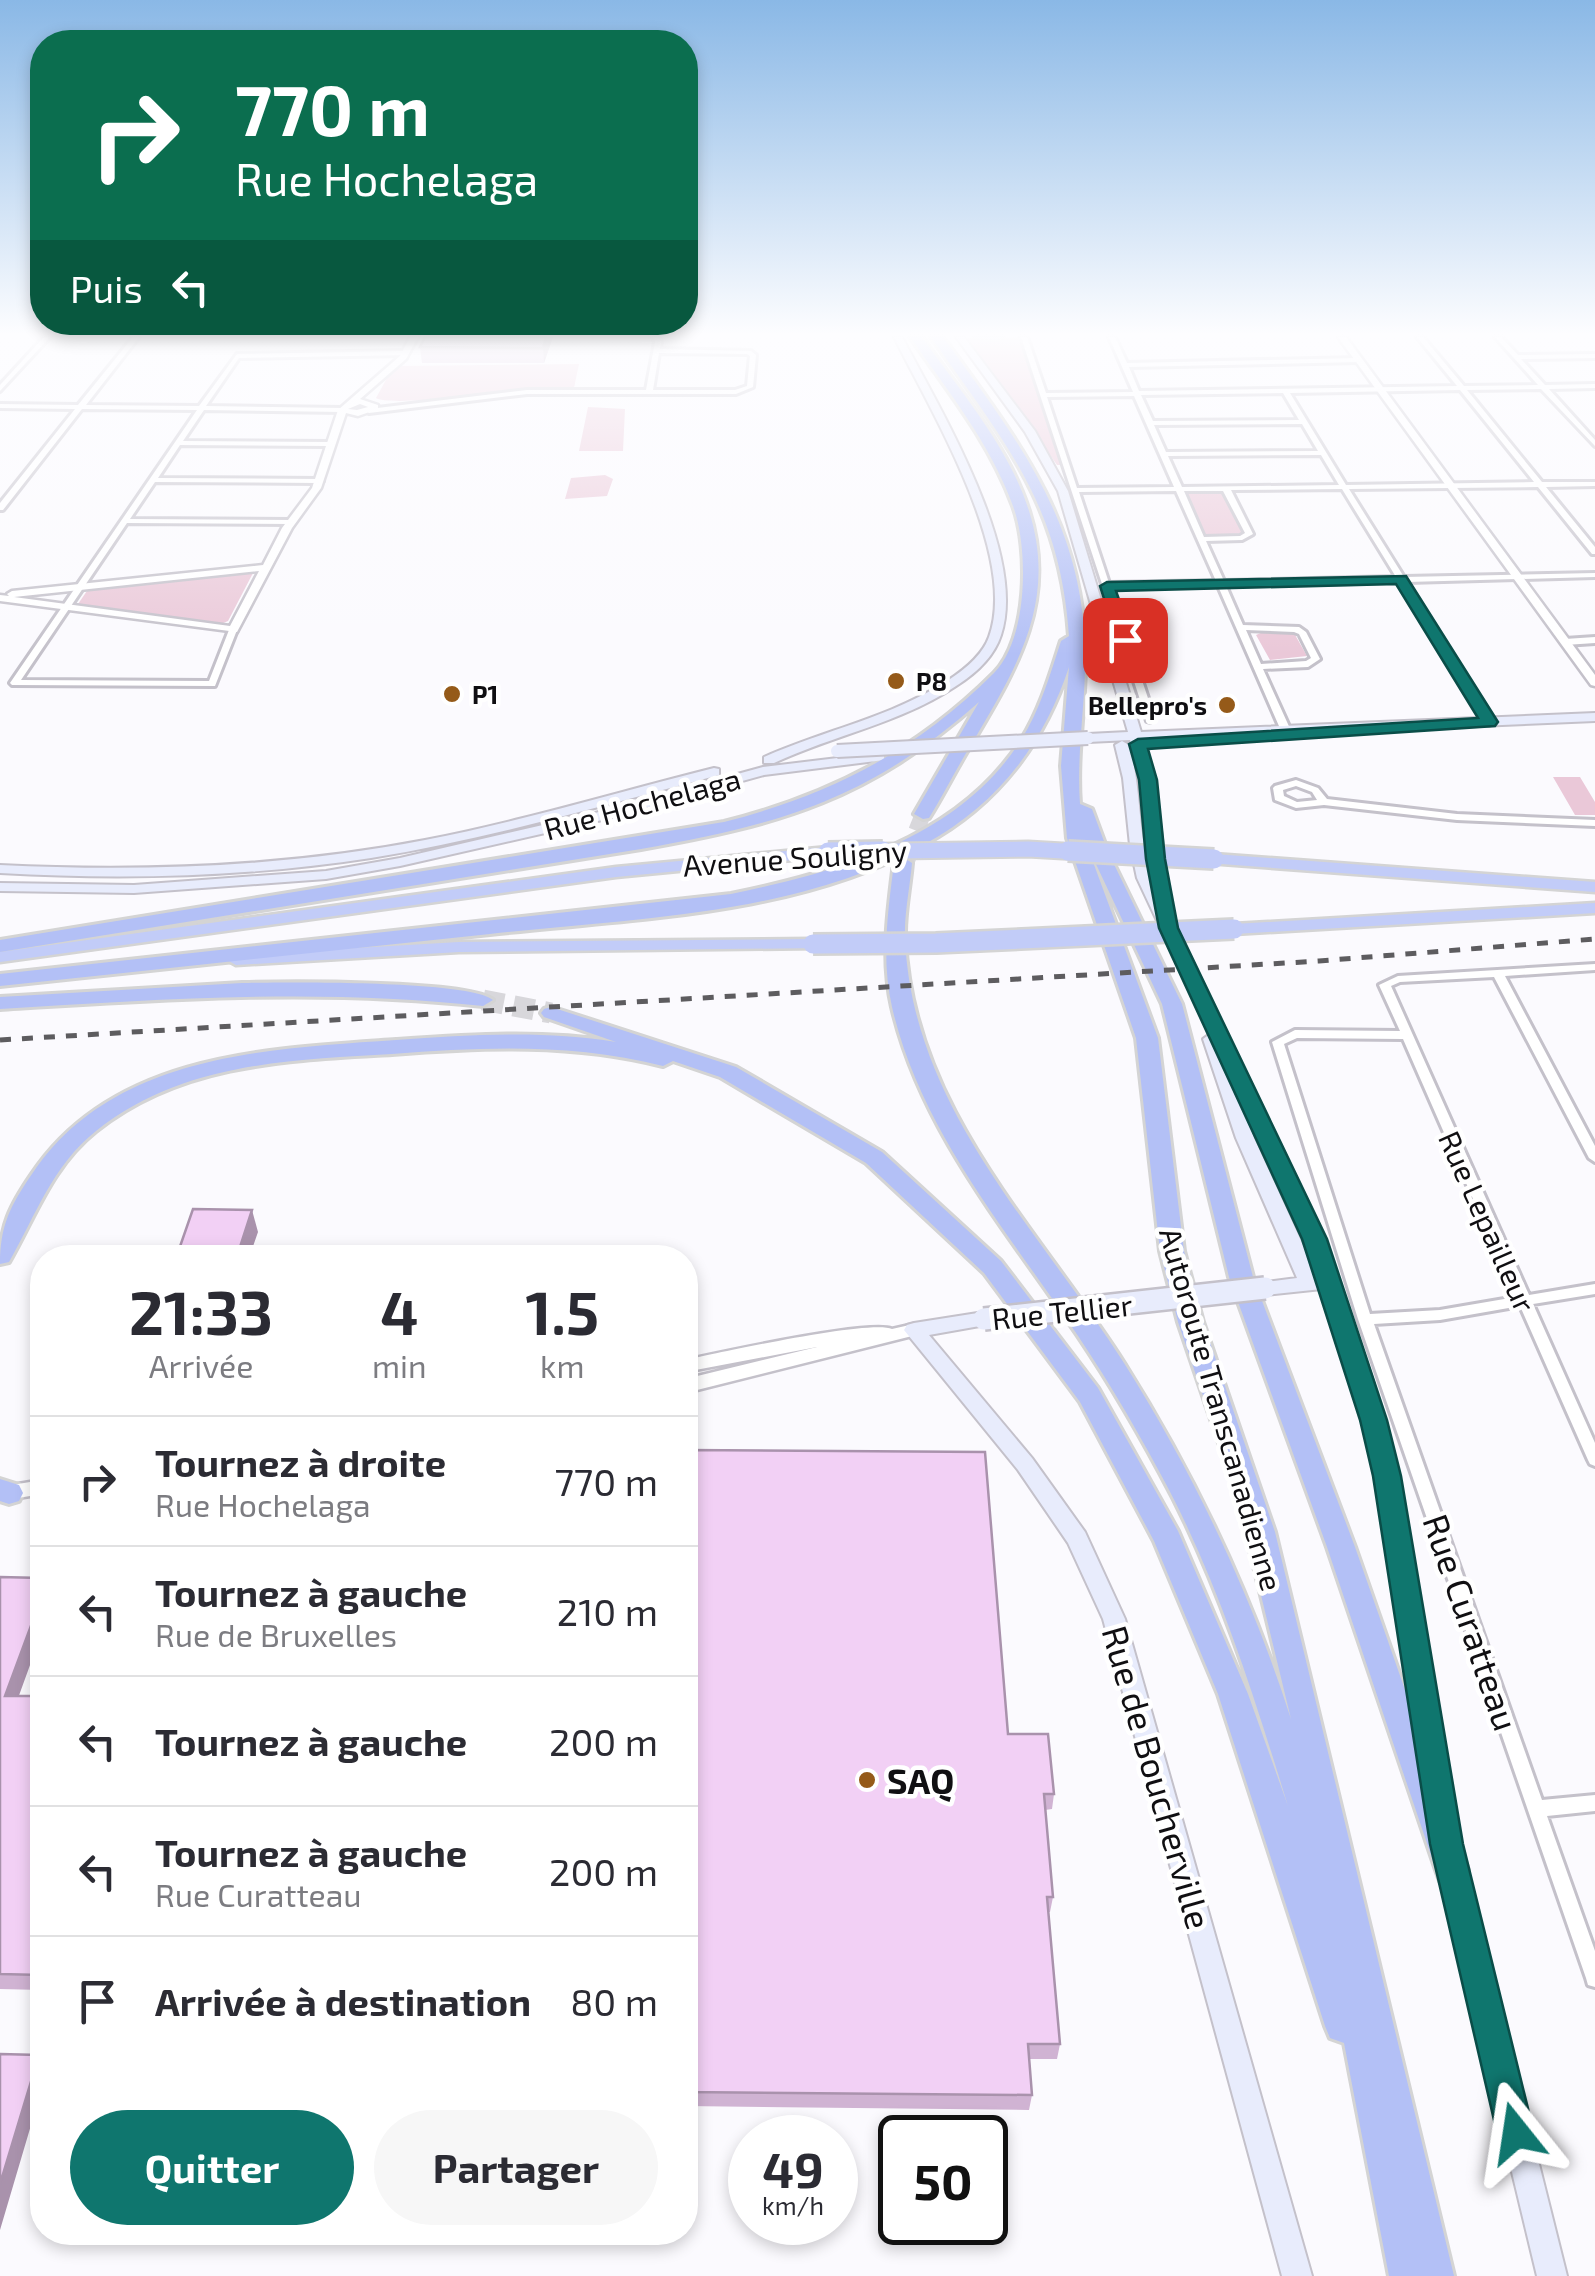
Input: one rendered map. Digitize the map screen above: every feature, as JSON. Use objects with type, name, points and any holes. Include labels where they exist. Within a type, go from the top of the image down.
[{"type":"highway","points":[[924,814],[1024,625],[1032,592],[1033,551],[1024,514],[986,443]]},
{"type":"highway","name":"Autoroute Transcanadienne","points":[[1014,443],[1050,506],[1068,557],[1084,738],[1071,808],[1080,857],[1148,1042],[1172,1251],[1260,1528],[1435,2276]]},
{"type":"highway","points":[[0,980],[634,912],[783,889],[899,849],[981,797],[1010,768],[1032,736],[1053,696],[1076,620]]},
{"type":"highway","points":[[0,946],[638,843],[761,818],[820,798],[891,765],[929,739],[998,678]]},
{"type":"highway","points":[[1084,738],[1087,822],[1172,1004],[1244,1288],[1346,1562],[1452,1870]]},
{"type":"highway","name":"Avenue Souligny","points":[[0,957],[616,872],[828,852],[1028,848],[1595,887]]},
{"type":"highway","name":"Autoroute Transcanadienne","points":[[904,863],[895,907],[894,962],[915,1054],[954,1136],[1136,1405],[1190,1505],[1252,1649],[1307,1819],[1408,2276]]},
{"type":"highway","points":[[0,980],[310,954],[459,946],[936,944],[1595,908]]},
{"type":"highway","points":[[0,1003],[310,986],[402,990],[483,1000]]},
{"type":"highway","points":[[551,1012],[695,1056],[787,1100],[882,1162],[942,1212],[1042,1328],[1099,1410],[1201,1611],[1280,1824],[1389,2177]]},
{"type":"highway","points":[[0,1256],[30,1194],[58,1153],[102,1116],[172,1080],[231,1062],[272,1056],[540,1040],[645,1054],[703,1072],[772,1102],[874,1162],[932,1208],[988,1262]]},
{"type":"main road","points":[[768,760],[804,743],[900,712],[957,680],[986,652],[1000,620],[994,563],[976,494],[951,443]]},
{"type":"main road","points":[[1037,443],[1060,485],[1132,742]]},
{"type":"main road","name":"Rue Hochelaga","points":[[0,869],[106,874],[201,872],[345,857],[470,834],[768,760],[1084,738],[1132,742],[1595,717]]},
{"type":"main road","points":[[828,738],[830,757]]},
{"type":"main road","name":"Rue Curatteau","points":[[1132,742],[1130,773],[1141,868],[1198,996],[1234,1108],[1362,1381],[1387,1476],[1452,1870],[1552,2276]]},
{"type":"main road","name":"Rue Hochelaga","points":[[0,887],[134,890],[340,873],[598,817],[763,771],[830,757]]},
{"type":"main road","name":"Rue Tellier","points":[[914,1330],[1319,1283]]},
{"type":"main road","name":"Rue de Boucherville","points":[[914,1330],[1055,1504],[1110,1607],[1297,2276]]},
{"type":"street","points":[[0,508],[51,443]]},
{"type":"street","points":[[178,443],[16,683],[212,684],[233,630],[266,566],[319,482],[331,443]]},
{"type":"street","points":[[1060,443],[1150,720]]},
{"type":"street","points":[[1161,443],[1286,733]]},
{"type":"street","points":[[1317,443],[1489,722]]},
{"type":"street","points":[[1420,443],[1595,684]]},
{"type":"street","points":[[1506,443],[1595,552]]},
{"type":"street","points":[[1166,454],[1323,453]]},
{"type":"street","points":[[152,480],[319,482]]},
{"type":"street","points":[[1076,490],[1595,484]]},
{"type":"street","points":[[1204,539],[1248,537],[1226,488]]},
{"type":"street","points":[[125,522],[291,522]]},
{"type":"street","points":[[0,596],[266,566]]},
{"type":"street","points":[[1107,586],[1595,575]]},
{"type":"street","points":[[0,596],[233,630]]},
{"type":"street","points":[[1240,627],[1296,629],[1302,632],[1316,658],[1308,664],[1257,668]]},
{"type":"street","points":[[1565,642],[1595,640]]},
{"type":"street","points":[[1324,802],[1457,817],[1595,823]]},
{"type":"street","points":[[1595,967],[1498,973],[1595,1158]]},
{"type":"street","name":"Rue Lepailleur","points":[[1498,973],[1387,982],[1385,988],[1595,1460]]},
{"type":"street","name":"Rue Curatteau","points":[[1406,1035],[1294,1034],[1281,1038],[1279,1048],[1365,1319],[1595,1978]]},
{"type":"street","points":[[1365,1319],[1440,1315],[1595,1288]]},
{"type":"street","name":"Rue Tellier","points":[[698,1364],[850,1335],[914,1330]]},
{"type":"street","name":"Rue Tellier","points":[[698,1383],[914,1330]]},
{"type":"street","points":[[3,1492],[30,1489]]},
{"type":"street","points":[[1538,1810],[1595,1804]]},
{"type":"shaded area","points":[[581,443],[623,443],[623,451],[579,451]]},
{"type":"shaded area","points":[[1042,443],[1055,443],[1062,465],[1057,465]]},
{"type":"shaded area","points":[[605,475],[613,479],[607,496],[565,499],[571,478]]},
{"type":"shaded area","points":[[1226,488],[1248,537],[1203,539],[1181,489]]},
{"type":"shaded area","points":[[253,573],[228,621],[221,624],[78,604],[89,588]]},
{"type":"shaded area","points":[[1294,633],[1307,656],[1270,660],[1256,635]]},
{"type":"shaded area","points":[[1553,777],[1580,777],[1595,802],[1595,815],[1575,815]]},
{"type":"building","points":[[193,1209],[252,1210],[241,1245],[181,1245]]},
{"type":"building","name":"SAQ","points":[[698,1450],[985,1452],[1008,1734],[1048,1734],[1054,1794],[1044,1794],[1053,1897],[1047,1897],[1060,2044],[1028,2044],[1032,2095],[698,2092]]},
{"type":"building","points":[[0,1577],[30,1578],[30,1628],[5,1696],[30,1696],[30,1975],[0,1974]]},
{"type":"building","points":[[0,2054],[30,2055],[30,2085],[0,2184]]},
{"type":"tunnel","points":[[907,854],[923,814]]},
{"type":"tunnel","points":[[904,862],[908,851]]},
{"type":"tunnel","points":[[483,1000],[551,1013]]},
{"type":"railway","points":[[0,1040],[1319,961],[1595,939]]},
{"type":"place","name":"P8","points":[[896,681]]},
{"type":"place","name":"P1","points":[[452,694]]},
{"type":"place","name":"Bellepro's","points":[[1227,705]]},
{"type":"place","name":"SAQ","points":[[867,1780]]},
{"type":"route","points":[[1125,640],[1107,586],[1401,579],[1489,722],[1138,744],[1148,780],[1168,928],[1314,1239],[1373,1420],[1387,1476],[1446,1844],[1516,2133]]}]
